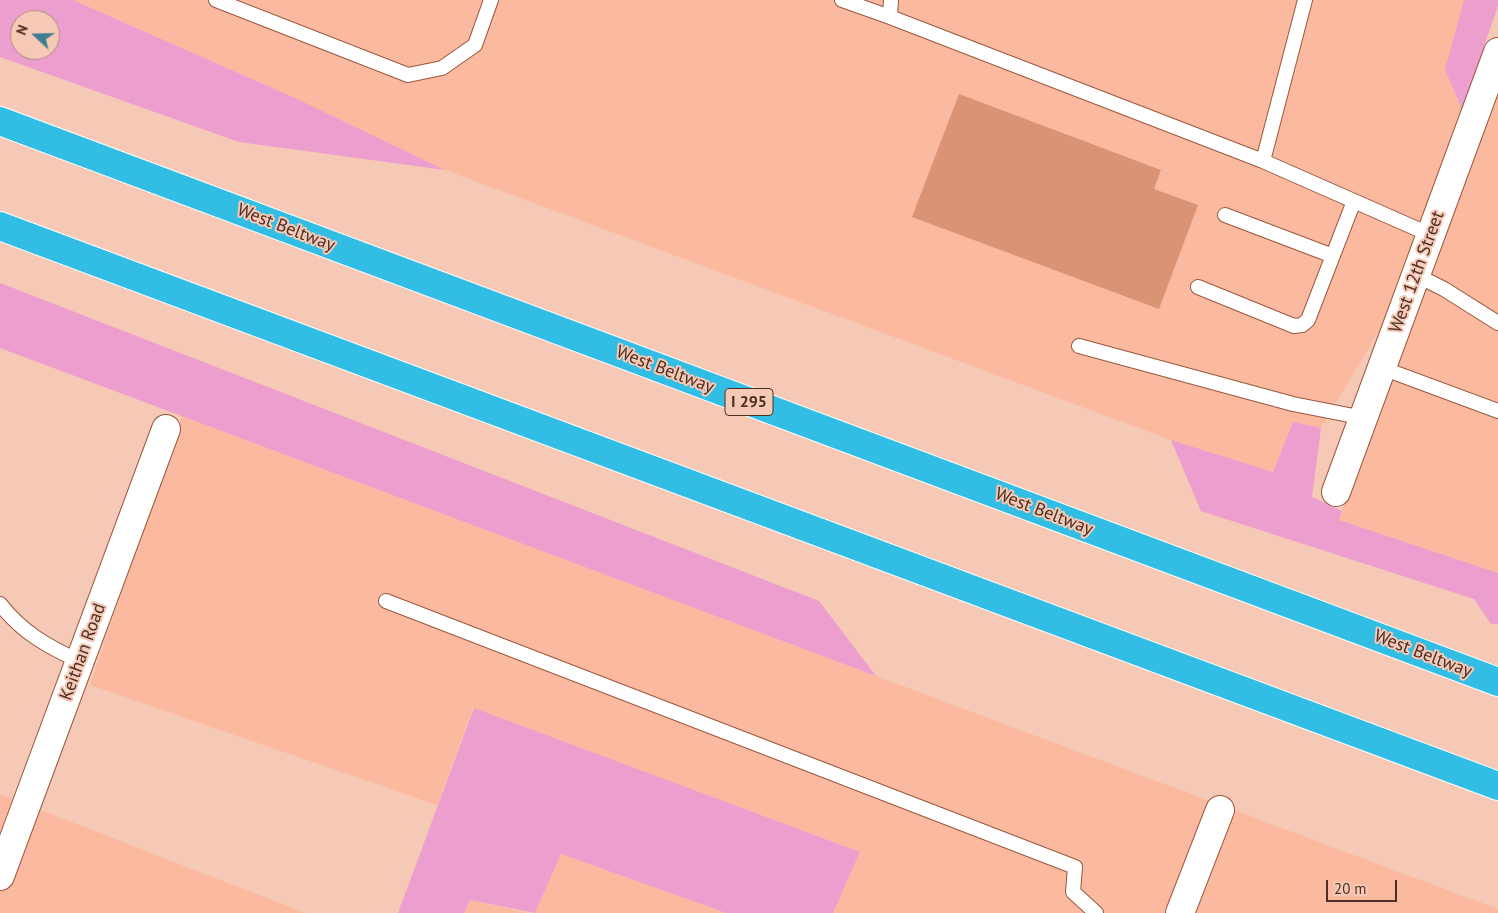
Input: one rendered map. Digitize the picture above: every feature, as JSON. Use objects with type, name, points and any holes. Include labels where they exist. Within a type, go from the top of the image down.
[{"type":"highway","name":"West Beltway","points":[[0,121],[1498,682]]},
{"type":"highway","points":[[0,226],[1498,786]]},
{"type":"street","name":"West 12th Street","points":[[1336,492],[1498,52]]},
{"type":"street","name":"Keithan Road","points":[[0,876],[166,429]]},
{"type":"street","points":[[1180,913],[1220,810]]},
{"type":"lane","points":[[216,0],[408,75],[442,68],[474,45],[491,0]]},
{"type":"lane","points":[[842,0],[1263,161],[1431,235]]},
{"type":"lane","points":[[890,17],[891,0]]},
{"type":"lane","points":[[1263,161],[1306,0]]},
{"type":"lane","points":[[1198,287],[1294,326],[1302,325],[1308,320],[1354,201]]},
{"type":"lane","points":[[1225,215],[1333,256]]},
{"type":"lane","points":[[1416,275],[1444,288],[1498,324]]},
{"type":"lane","points":[[1079,346],[1293,404],[1364,418]]},
{"type":"lane","points":[[1382,368],[1498,411]]},
{"type":"lane","points":[[386,601],[1075,867],[1073,892],[1096,913]]},
{"type":"lane","points":[[0,604],[28,633],[43,644],[80,661]]},
{"type":"shaded area","points":[[0,0],[73,0],[295,98],[445,170],[239,142],[0,57]]},
{"type":"shaded area","points":[[73,0],[1464,0],[1445,70],[1462,109],[1380,329],[1321,428],[1293,422],[1273,472],[1171,440],[445,170],[295,98]]},
{"type":"shaded area","points":[[1464,0],[1498,0],[1498,6],[1462,109],[1445,70]]},
{"type":"shaded area","points":[[1498,90],[1498,573],[1339,520]]},
{"type":"shaded area","points":[[0,283],[819,601],[876,676],[0,348]]},
{"type":"shaded area","points":[[182,416],[1498,909],[1498,913],[833,913],[860,852],[473,708],[437,805],[90,685]]},
{"type":"shaded area","points":[[1293,422],[1321,428],[1312,497],[1342,511],[1339,520],[1498,573],[1498,624],[1491,624],[1474,599],[1201,511],[1171,440],[1273,472]]},
{"type":"shaded area","points":[[474,708],[860,852],[833,913],[726,913],[561,854],[535,913],[470,900],[464,913],[398,913]]},
{"type":"shaded area","points":[[0,794],[15,800],[305,913],[0,913]]},
{"type":"shaded area","points":[[561,854],[726,913],[535,913]]},
{"type":"shaded area","points":[[470,900],[528,913],[464,913]]},
{"type":"building","points":[[959,94],[1161,170],[1154,189],[1198,205],[1159,309],[912,217]]}]
